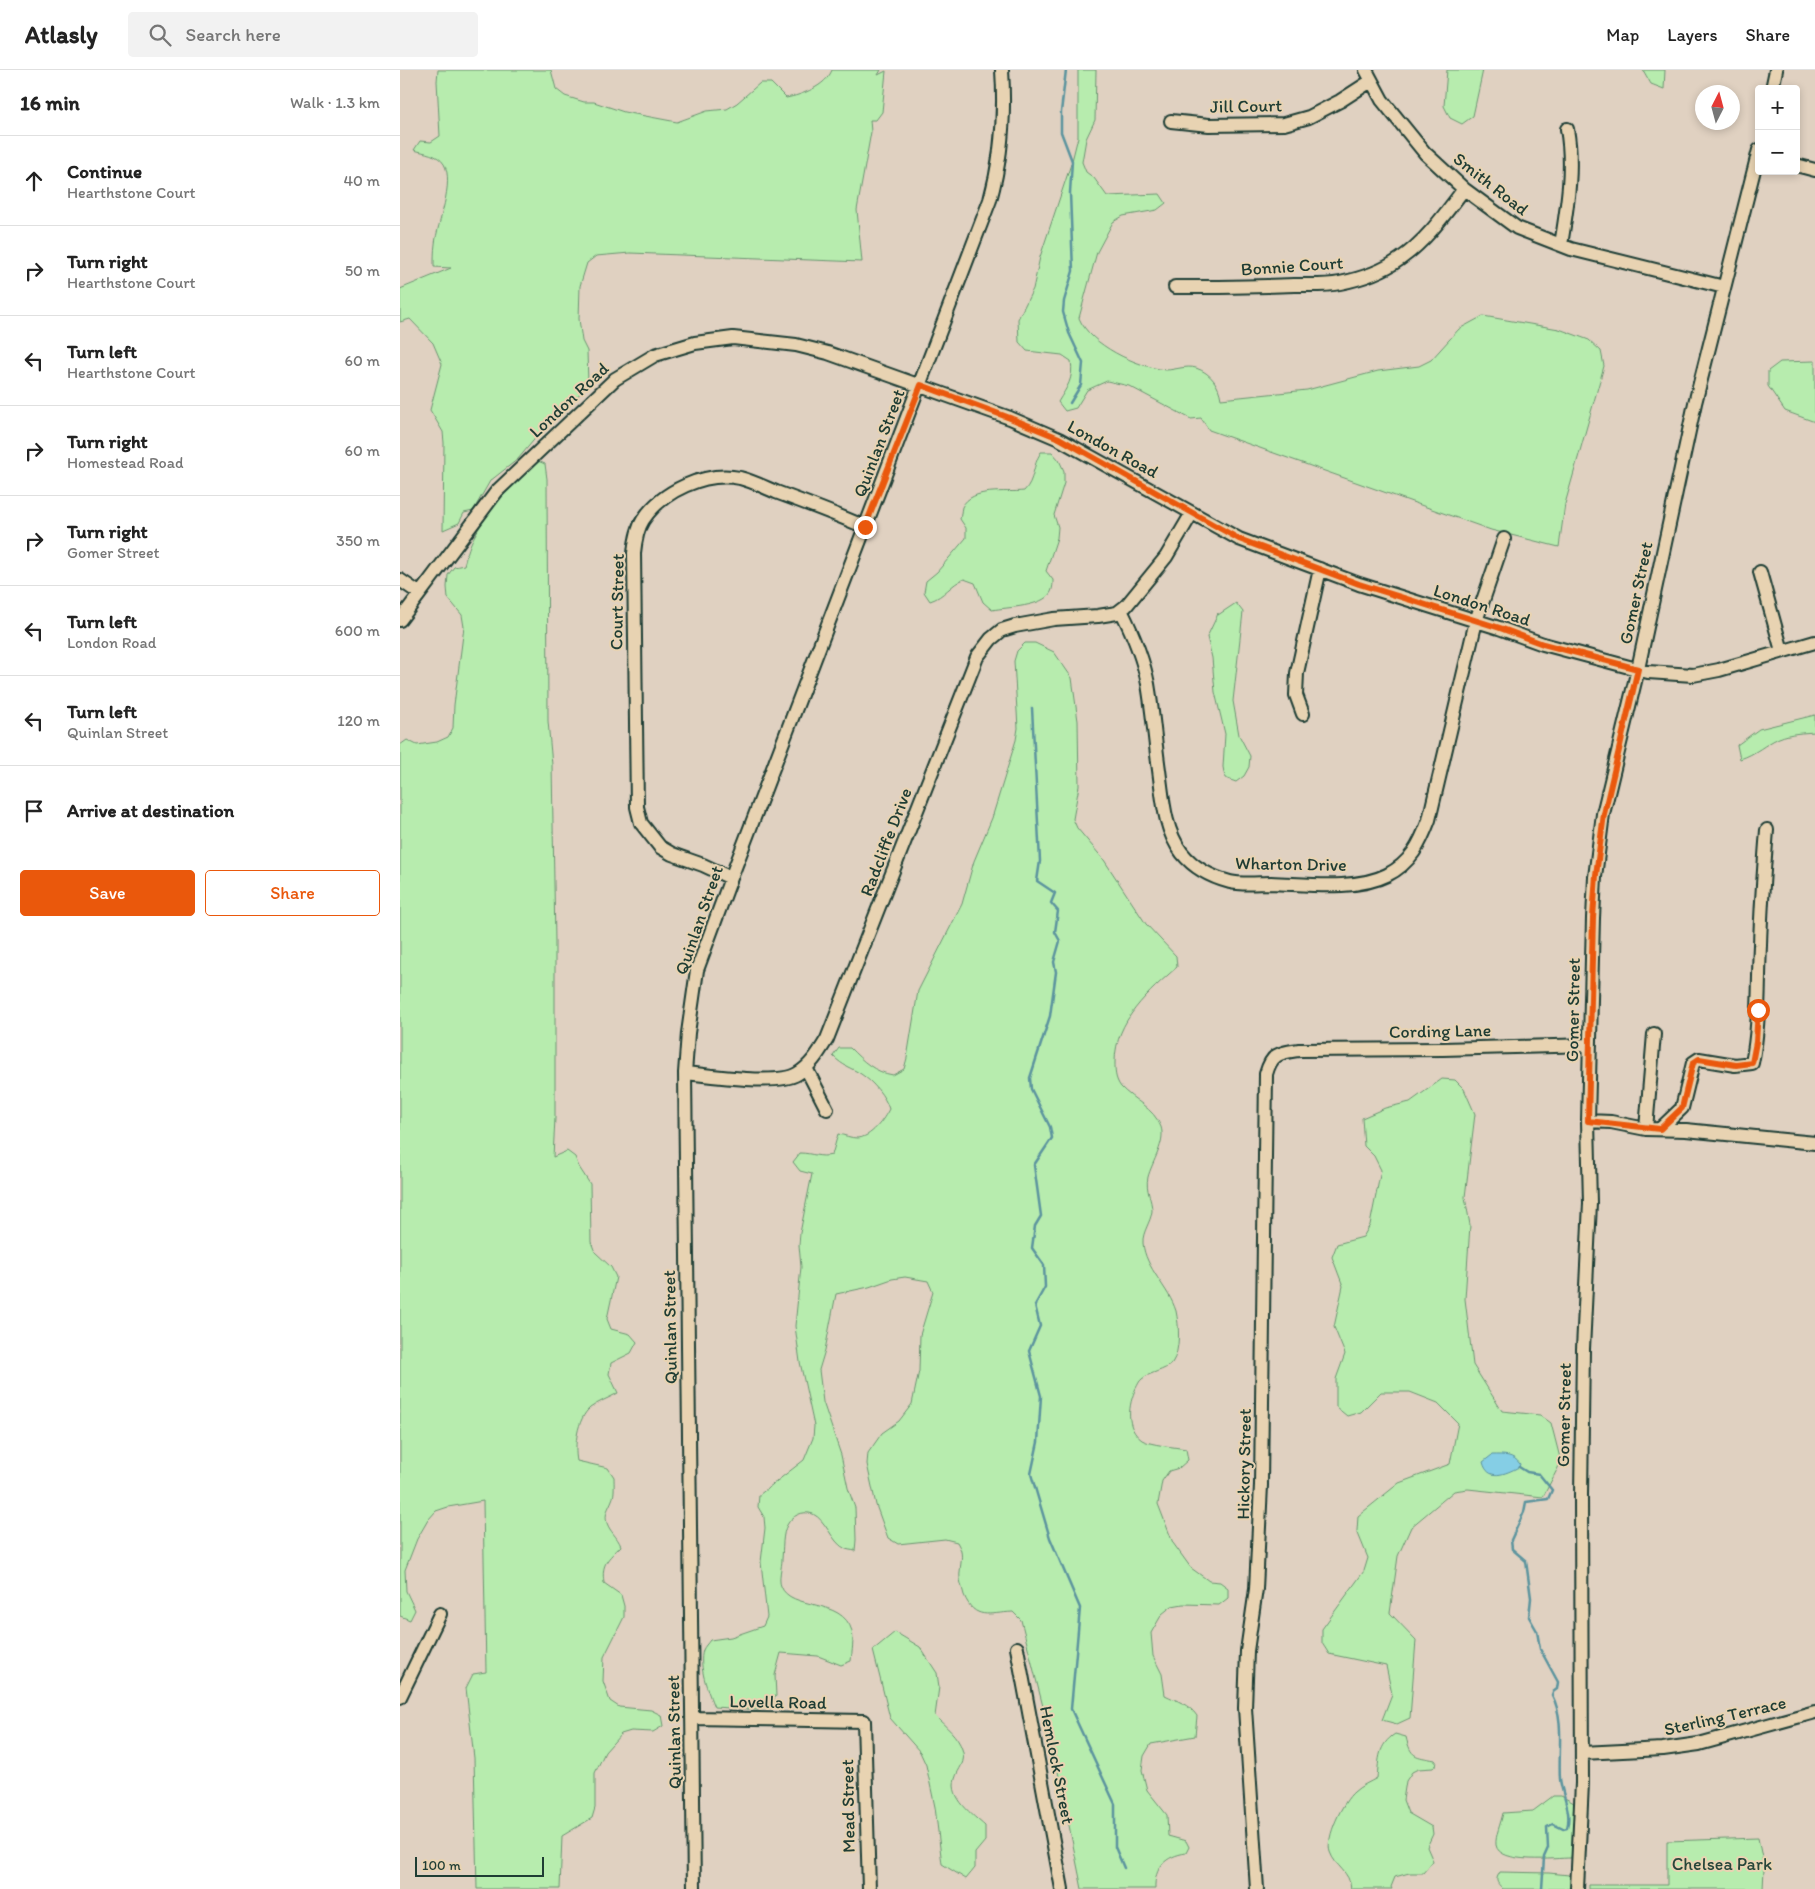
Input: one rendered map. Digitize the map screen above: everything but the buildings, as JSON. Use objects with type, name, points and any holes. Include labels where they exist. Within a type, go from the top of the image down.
[{"type":"street","name":"Quinlan Street","points":[[694,1889],[685,1073],[690,1016],[697,970],[990,200],[996,178],[1003,135],[1002,70]]},
{"type":"street","points":[[1773,85],[1776,70]]},
{"type":"street","name":"Jill Court","points":[[1171,121],[1209,125],[1284,124],[1317,113],[1340,101],[1368,76]]},
{"type":"street","name":"Smith Road","points":[[1368,76],[1402,127],[1425,153],[1464,189],[1517,228],[1561,245],[1724,287]]},
{"type":"street","points":[[1561,245],[1569,184],[1567,129]]},
{"type":"street","name":"Gomer Street","points":[[1580,1888],[1582,1754],[1580,1496],[1583,1348],[1590,1203],[1588,1121],[1593,918],[1596,875],[1603,818],[1638,669],[1695,403],[1755,165]]},
{"type":"street","points":[[1800,167],[1815,170]]},
{"type":"street","name":"Bonnie Court","points":[[1175,287],[1339,284],[1362,277],[1383,269],[1414,248],[1436,225],[1464,189]]},
{"type":"street","name":"London Road","points":[[400,620],[497,491],[615,379],[655,355],[695,344],[733,338],[796,344],[828,353],[1010,418],[1059,438],[1239,539],[1359,584],[1543,644],[1638,669],[1675,675],[1694,675],[1719,670],[1815,642]]},
{"type":"street","name":"Court Street","points":[[731,878],[672,854],[660,847],[641,823],[636,807],[634,554],[636,539],[642,522],[653,508],[669,495],[698,480],[740,478],[865,527]]},
{"type":"street","points":[[1121,610],[1166,557],[1192,513]]},
{"type":"street","name":"Wharton Drive","points":[[1121,610],[1141,654],[1148,683],[1168,826],[1176,842],[1190,862],[1213,877],[1232,882],[1365,883],[1387,875],[1403,864],[1414,854],[1422,841],[1429,820],[1476,621],[1504,538]]},
{"type":"street","points":[[1303,714],[1296,695],[1297,674],[1320,569]]},
{"type":"street","points":[[1760,572],[1782,651]]},
{"type":"street","points":[[400,580],[419,593]]},
{"type":"street","name":"Radcliffe Drive","points":[[806,1068],[816,1057],[827,1039],[977,657],[983,648],[1002,630],[1015,626],[1054,619],[1098,616],[1117,613],[1121,610]]},
{"type":"street","points":[[1660,1129],[1682,1108],[1693,1063],[1699,1059],[1736,1065],[1752,1063],[1756,1042],[1758,1010],[1766,830]]},
{"type":"street","points":[[1646,1128],[1654,1034]]},
{"type":"street","name":"Cording Lane","points":[[1290,1052],[1299,1050],[1590,1045]]},
{"type":"street","name":"Hickory Street","points":[[1257,1889],[1245,1708],[1247,1651],[1256,1589],[1262,1476],[1266,1074],[1272,1058],[1290,1052]]},
{"type":"street","points":[[685,1073],[748,1079],[772,1079],[795,1075],[806,1068],[827,1109]]},
{"type":"street","points":[[1588,1121],[1815,1143]]},
{"type":"street","points":[[400,1697],[440,1614]]},
{"type":"street","name":"Hemlock Street","points":[[1017,1648],[1062,1889]]},
{"type":"street","name":"Sterling Terrace","points":[[1582,1754],[1663,1749],[1699,1744],[1815,1712]]},
{"type":"street","name":"Lovella Road","points":[[692,1718],[864,1721]]},
{"type":"street","name":"Mead Street","points":[[864,1721],[868,1889]]},
{"type":"green space","points":[[438,70],[551,70],[556,89],[565,96],[584,102],[594,102],[624,112],[677,122],[707,111],[727,109],[760,83],[771,83],[786,98],[813,89],[825,81],[832,70],[881,70],[878,75],[886,71],[882,112],[876,120],[870,120],[871,132],[857,210],[862,262],[630,253],[596,256],[587,263],[580,286],[579,319],[582,341],[587,351],[588,384],[563,413],[548,423],[518,459],[490,481],[473,511],[464,513],[459,523],[443,530],[443,432],[430,410],[442,364],[433,343],[410,319],[400,322],[400,289],[451,268],[434,267],[436,236],[447,192],[447,172],[444,164],[438,158],[414,150],[420,141],[431,142],[440,136]]},
{"type":"green space","points":[[1078,70],[1096,70],[1095,120],[1086,139],[1082,162],[1086,172],[1094,178],[1107,196],[1160,194],[1166,203],[1157,210],[1123,216],[1113,222],[1097,252],[1079,318],[1093,337],[1116,353],[1154,368],[1166,370],[1189,367],[1201,370],[1213,380],[1221,399],[1307,390],[1378,371],[1419,366],[1431,360],[1459,329],[1483,316],[1559,329],[1589,340],[1601,351],[1604,366],[1565,504],[1559,547],[1491,530],[1209,430],[1201,418],[1191,419],[1129,386],[1107,381],[1087,390],[1076,408],[1065,411],[1058,402],[1071,378],[1071,361],[1062,355],[1027,351],[1019,342],[1018,319],[1033,289],[1040,257],[1072,161],[1078,137]]},
{"type":"green space","points":[[1447,70],[1483,70],[1473,116],[1462,124],[1450,118],[1444,106]]},
{"type":"green space","points":[[1643,70],[1665,70],[1664,89],[1651,84]]},
{"type":"green space","points":[[1815,361],[1815,422],[1785,411],[1768,386],[1768,371],[1780,362]]},
{"type":"green space","points":[[1041,452],[1052,452],[1059,460],[1064,471],[1064,483],[1054,515],[1058,527],[1057,538],[1046,571],[1053,580],[1051,592],[1041,601],[992,610],[983,602],[975,583],[964,579],[939,597],[930,601],[924,592],[926,581],[937,572],[966,538],[966,528],[960,519],[962,507],[973,496],[990,492],[1024,491],[1028,487]]},
{"type":"green space","points":[[538,461],[545,464],[547,479],[548,721],[552,765],[555,942],[555,1118],[553,1157],[567,1151],[575,1157],[590,1184],[591,1242],[595,1252],[611,1267],[616,1277],[607,1319],[611,1329],[630,1334],[637,1342],[631,1353],[611,1363],[609,1374],[618,1393],[593,1406],[586,1413],[577,1433],[576,1455],[577,1461],[608,1468],[614,1477],[614,1495],[607,1511],[606,1519],[608,1526],[621,1546],[612,1554],[607,1562],[603,1576],[604,1583],[621,1595],[624,1617],[604,1657],[603,1681],[610,1701],[619,1707],[651,1710],[661,1715],[663,1726],[653,1732],[631,1731],[621,1734],[605,1752],[595,1773],[595,1808],[592,1818],[562,1836],[560,1889],[477,1889],[474,1758],[466,1688],[473,1674],[486,1672],[483,1501],[436,1511],[428,1520],[417,1539],[405,1570],[406,1591],[415,1610],[410,1620],[400,1616],[400,745],[407,740],[417,745],[437,742],[448,737],[453,728],[464,627],[462,615],[448,598],[448,575],[454,567],[464,565],[471,543],[484,521],[519,479]]},
{"type":"green space","points":[[1236,603],[1243,612],[1233,701],[1239,735],[1250,756],[1249,767],[1244,776],[1236,782],[1225,778],[1223,767],[1225,734],[1215,692],[1212,658],[1207,637],[1218,613],[1218,615]]},
{"type":"green space","points":[[1025,643],[1035,643],[1054,652],[1072,678],[1078,721],[1079,786],[1073,819],[1077,828],[1104,860],[1146,924],[1176,956],[1177,967],[1145,997],[1127,1020],[1117,1047],[1115,1062],[1116,1078],[1121,1087],[1158,1120],[1161,1127],[1162,1139],[1148,1177],[1147,1186],[1152,1211],[1143,1243],[1152,1269],[1173,1302],[1178,1330],[1178,1345],[1175,1358],[1165,1368],[1140,1381],[1131,1402],[1130,1416],[1133,1429],[1142,1440],[1157,1445],[1186,1449],[1188,1460],[1179,1468],[1169,1471],[1162,1481],[1158,1504],[1173,1543],[1191,1568],[1209,1581],[1220,1582],[1228,1588],[1228,1598],[1219,1605],[1183,1604],[1172,1606],[1162,1614],[1151,1633],[1153,1656],[1162,1674],[1165,1695],[1187,1706],[1197,1716],[1195,1736],[1151,1744],[1144,1756],[1142,1770],[1147,1790],[1167,1815],[1168,1836],[1186,1841],[1189,1847],[1186,1853],[1173,1857],[1163,1864],[1155,1881],[1155,1889],[1082,1889],[1052,1742],[1021,1620],[1013,1612],[984,1614],[973,1609],[968,1603],[960,1581],[961,1553],[957,1542],[945,1539],[898,1544],[888,1538],[876,1505],[867,1464],[868,1453],[882,1433],[899,1421],[912,1404],[919,1371],[920,1335],[933,1292],[928,1281],[905,1277],[836,1294],[819,1370],[823,1402],[841,1455],[848,1488],[855,1508],[855,1551],[840,1545],[822,1521],[813,1514],[801,1513],[792,1519],[784,1533],[780,1576],[781,1586],[786,1594],[794,1599],[828,1608],[846,1620],[853,1635],[851,1661],[841,1665],[818,1656],[781,1653],[775,1675],[776,1696],[770,1706],[760,1710],[714,1707],[704,1679],[702,1664],[703,1650],[710,1640],[731,1637],[763,1626],[767,1617],[761,1562],[765,1528],[764,1517],[758,1507],[759,1495],[804,1460],[813,1438],[814,1426],[800,1362],[795,1326],[801,1267],[800,1233],[812,1174],[800,1171],[793,1162],[800,1153],[832,1155],[838,1134],[852,1138],[867,1135],[880,1123],[889,1109],[882,1094],[870,1081],[833,1056],[839,1048],[850,1048],[874,1069],[886,1074],[893,1075],[904,1069],[918,991],[962,904],[974,861],[992,818],[1016,740],[1018,728],[1014,661],[1017,651]]},
{"type":"green space","points":[[1815,715],[1815,732],[1784,736],[1740,759],[1737,745],[1759,729]]},
{"type":"green space","points":[[1442,1079],[1455,1080],[1464,1089],[1475,1114],[1465,1197],[1470,1225],[1465,1299],[1473,1365],[1502,1411],[1540,1415],[1551,1423],[1561,1462],[1543,1497],[1468,1489],[1454,1491],[1411,1527],[1398,1556],[1390,1613],[1416,1640],[1410,1718],[1397,1724],[1382,1720],[1392,1694],[1386,1666],[1329,1654],[1322,1643],[1322,1629],[1364,1571],[1368,1558],[1357,1531],[1358,1516],[1399,1483],[1450,1464],[1458,1423],[1438,1403],[1410,1392],[1381,1392],[1361,1412],[1347,1416],[1336,1407],[1336,1379],[1345,1354],[1334,1327],[1343,1286],[1332,1257],[1337,1244],[1363,1237],[1370,1225],[1381,1170],[1374,1156],[1364,1146],[1362,1118],[1385,1108],[1410,1102]]},
{"type":"green space","points":[[895,1632],[920,1647],[937,1673],[939,1687],[935,1716],[954,1735],[960,1744],[963,1754],[963,1762],[955,1779],[955,1793],[963,1806],[985,1826],[985,1841],[975,1853],[975,1868],[966,1879],[942,1864],[935,1807],[926,1765],[920,1752],[890,1718],[873,1650]]},
{"type":"green space","points":[[1395,1734],[1406,1737],[1410,1749],[1415,1755],[1435,1760],[1437,1763],[1433,1768],[1418,1769],[1412,1772],[1406,1781],[1403,1800],[1408,1813],[1432,1827],[1433,1834],[1427,1847],[1433,1861],[1423,1873],[1409,1873],[1395,1877],[1392,1889],[1351,1889],[1348,1878],[1335,1862],[1330,1852],[1329,1846],[1332,1829],[1340,1811],[1354,1792],[1377,1778],[1382,1748],[1389,1738]]},
{"type":"green space","points":[[1553,1796],[1561,1796],[1574,1803],[1577,1817],[1571,1858],[1517,1858],[1499,1851],[1496,1841],[1503,1813],[1533,1811]]},
{"type":"green space","name":"Chelsea Park","points":[[1758,1838],[1764,1868],[1763,1889],[1589,1889],[1589,1885],[1667,1885],[1667,1841]]},
{"type":"green space","points":[[1500,1872],[1569,1875],[1573,1882],[1573,1889],[1503,1889],[1497,1881]]},
{"type":"water","points":[[1492,1455],[1511,1457],[1520,1464],[1519,1467],[1503,1474],[1493,1474],[1485,1468],[1483,1462]]},
{"type":"waterway","points":[[1066,70],[1061,112],[1061,132],[1072,161],[1070,193],[1073,271],[1064,301],[1063,312],[1069,333],[1083,363],[1081,385],[1070,403]]},
{"type":"waterway","points":[[1032,708],[1040,861],[1037,881],[1055,893],[1051,903],[1058,911],[1055,932],[1060,941],[1054,962],[1056,972],[1050,1016],[1030,1078],[1031,1089],[1050,1127],[1052,1138],[1034,1165],[1041,1216],[1035,1226],[1032,1248],[1044,1265],[1045,1287],[1035,1305],[1040,1326],[1029,1351],[1041,1396],[1038,1442],[1031,1474],[1050,1538],[1080,1608],[1071,1709],[1115,1804],[1115,1847],[1124,1868]]},
{"type":"waterway","points":[[1519,1467],[1527,1472],[1539,1474],[1552,1490],[1548,1499],[1526,1502],[1524,1512],[1511,1540],[1512,1549],[1526,1561],[1531,1598],[1529,1617],[1537,1631],[1540,1649],[1558,1682],[1557,1689],[1552,1695],[1560,1725],[1560,1779],[1568,1810],[1568,1822],[1567,1828],[1563,1829],[1553,1824],[1547,1827],[1548,1848],[1544,1857],[1542,1889]]},
{"type":"route","points":[[865,527],[921,385],[1059,438],[1239,539],[1359,584],[1500,628],[1543,644],[1638,669],[1604,814],[1596,875],[1593,918],[1588,1121],[1611,1122],[1660,1129],[1682,1108],[1693,1063],[1699,1059],[1736,1065],[1752,1063],[1756,1042],[1758,1010]]}]
